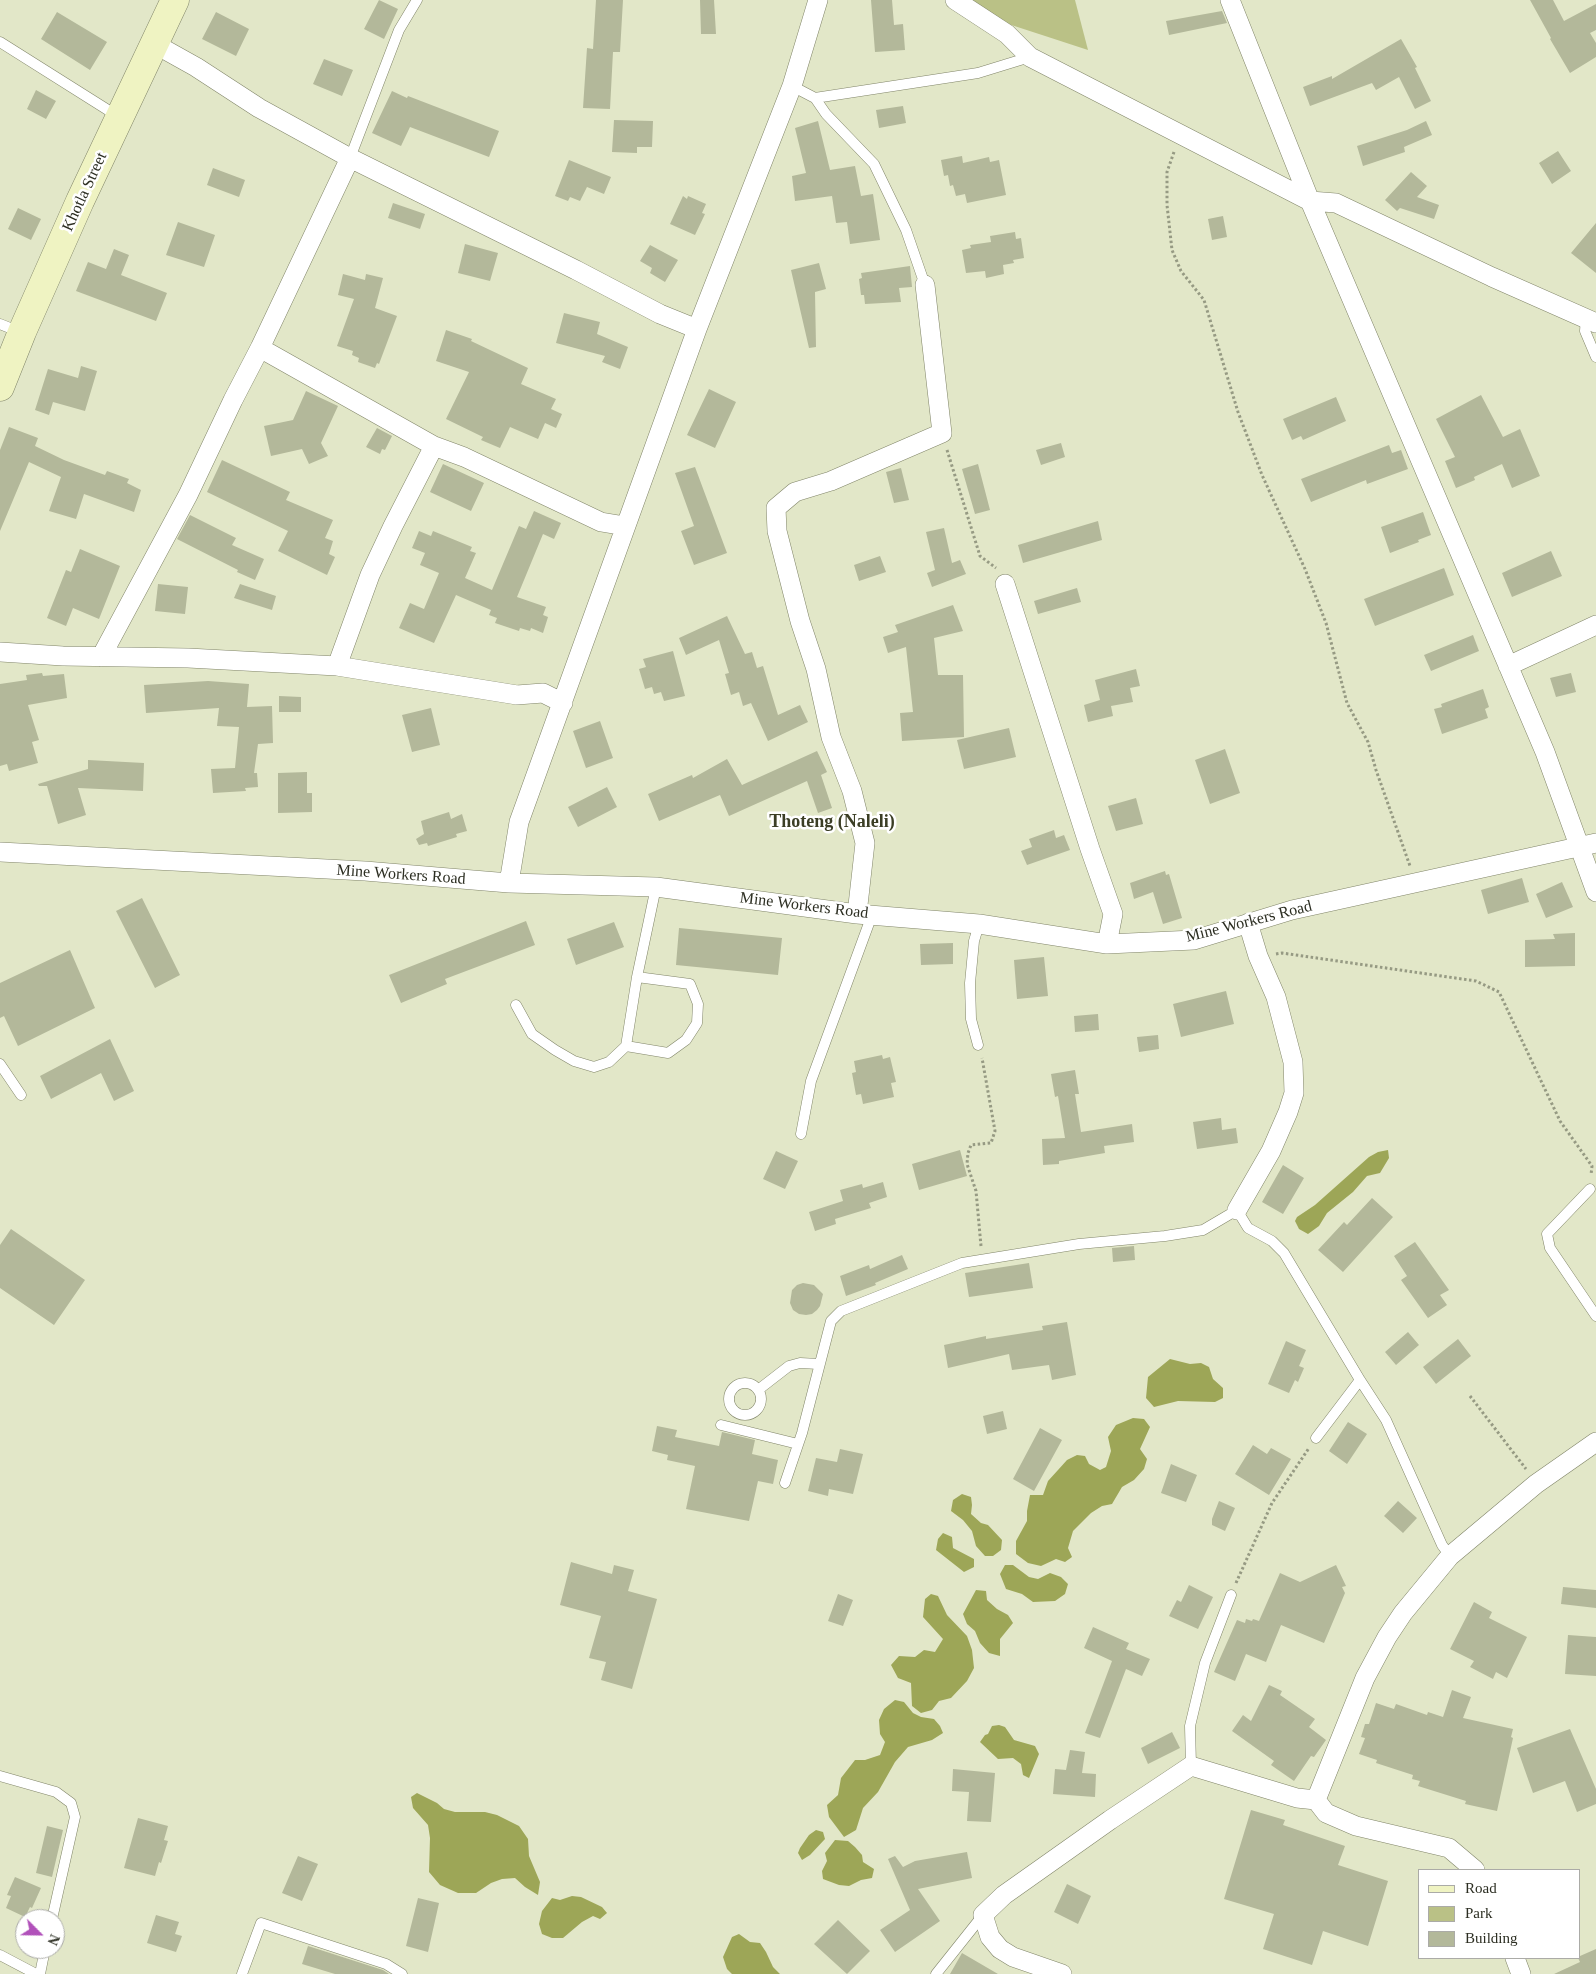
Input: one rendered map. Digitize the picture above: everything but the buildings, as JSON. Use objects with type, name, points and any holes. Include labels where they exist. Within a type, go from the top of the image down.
[{"type":"street","name":"Khotla Street","points":[[0,387],[11,328],[119,117],[175,0]]},
{"type":"street","points":[[509,883],[519,822],[697,329],[792,86],[818,0]]},
{"type":"street","points":[[955,0],[1007,34],[1030,57],[1310,201],[1336,203],[1492,277],[1591,320]]},
{"type":"street","points":[[1230,0],[1310,201],[1545,752],[1588,845],[1596,892]]},
{"type":"street","points":[[153,44],[196,67],[259,108],[350,158],[576,270],[660,314],[697,329]]},
{"type":"street","points":[[101,657],[188,495],[350,158]]},
{"type":"street","points":[[864,914],[865,843],[852,792],[831,737],[816,669],[800,622],[777,531],[776,508],[795,492],[831,480],[942,433],[925,286]]},
{"type":"street","points":[[260,348],[434,446],[464,457],[601,522],[625,526]]},
{"type":"street","points":[[337,666],[370,575],[434,446]]},
{"type":"street","points":[[1005,584],[1090,849],[1113,914],[1107,944]]},
{"type":"street","points":[[1508,666],[1596,625]]},
{"type":"street","points":[[0,652],[101,657],[188,658],[337,666],[517,695],[543,693],[563,703]]},
{"type":"street","name":"Mine Workers Road","points":[[0,852],[365,871],[509,883],[656,887],[864,914],[979,924],[1107,944],[1194,940],[1292,910],[1588,845]]},
{"type":"street","points":[[1237,1210],[1271,1150],[1288,1112],[1294,1093],[1293,1062],[1276,997],[1258,956],[1248,923]]},
{"type":"street","points":[[1316,1800],[1365,1678],[1387,1637],[1404,1613],[1450,1556],[1536,1484],[1596,1442]]},
{"type":"street","points":[[1062,1974],[1014,1957],[1000,1949],[990,1937],[983,1915],[1004,1895],[1110,1820],[1191,1766],[1297,1798],[1316,1800],[1326,1813],[1356,1826],[1449,1848],[1474,1869]]},
{"type":"street","points":[[1515,1959],[1521,1974]]},
{"type":"lane","points":[[350,158],[399,30],[417,0]]},
{"type":"lane","points":[[0,42],[119,117]]},
{"type":"lane","points":[[815,98],[978,73],[1030,57]]},
{"type":"lane","points":[[792,86],[815,98],[826,114],[874,164],[906,230],[925,286]]},
{"type":"lane","points":[[1591,320],[1585,331],[1596,357]]},
{"type":"lane","points":[[516,1005],[532,1034],[574,1061],[594,1066],[609,1062],[626,1046],[656,887]]},
{"type":"lane","points":[[800,1134],[811,1081],[864,914]]},
{"type":"lane","points":[[978,1045],[971,1019],[970,982],[974,941],[979,924]]},
{"type":"lane","points":[[626,1046],[668,1053],[686,1040],[697,1023],[698,1004],[690,984],[638,977]]},
{"type":"lane","points":[[0,1064],[21,1095]]},
{"type":"lane","points":[[1590,1189],[1547,1234],[1550,1248],[1596,1316]]},
{"type":"lane","points":[[785,1483],[798,1444],[831,1321],[841,1311],[962,1263],[982,1258],[1027,1254],[1079,1244],[1165,1236],[1202,1230],[1237,1210],[1248,1228],[1272,1241],[1284,1253],[1386,1420],[1442,1545],[1450,1556]]},
{"type":"lane","points":[[758,1390],[790,1366],[800,1363],[819,1364]]},
{"type":"lane","points":[[1316,1438],[1360,1380]]},
{"type":"lane","points":[[748,1384],[758,1390],[761,1400],[757,1411],[745,1416],[738,1414],[730,1404],[732,1391],[737,1386],[748,1384]]},
{"type":"lane","points":[[735,1428],[738,1414]]},
{"type":"lane","points":[[721,1425],[798,1444]]},
{"type":"lane","points":[[1191,1766],[1190,1726],[1205,1663],[1231,1595]]},
{"type":"lane","points":[[0,1776],[56,1792],[71,1803],[75,1817],[54,1909]]},
{"type":"lane","points":[[936,1974],[983,1915]]},
{"type":"lane","points":[[242,1974],[261,1923],[386,1964],[402,1974]]},
{"type":"lane","points":[[0,1955],[36,1974]]},
{"type":"lane","points":[[40,1974],[43,1959]]},
{"type":"path","points":[[1181,135],[1167,172],[1167,205],[1172,250],[1181,271],[1204,300],[1238,412],[1262,476],[1309,578],[1326,623],[1347,703],[1368,742],[1407,861],[1418,883]]},
{"type":"path","points":[[942,433],[980,556],[996,566],[1005,584]]},
{"type":"path","points":[[1258,956],[1282,953],[1476,981],[1499,992],[1560,1120],[1592,1166],[1590,1189]]},
{"type":"path","points":[[978,1045],[985,1071],[995,1131],[991,1142],[971,1144],[968,1153],[967,1164],[976,1191],[982,1258]]},
{"type":"path","points":[[1470,1396],[1536,1484]]},
{"type":"path","points":[[1231,1595],[1272,1503],[1316,1438]]},
{"type":"green space","points":[[964,0],[1075,0],[1088,50],[993,19]]},
{"type":"green space","points":[[1388,1150],[1389,1158],[1380,1173],[1367,1176],[1353,1192],[1327,1213],[1319,1226],[1308,1234],[1299,1229],[1295,1221],[1297,1217],[1315,1205],[1369,1157],[1378,1152]]},
{"type":"green space","points":[[1170,1359],[1190,1364],[1201,1363],[1209,1367],[1213,1379],[1223,1388],[1223,1398],[1215,1402],[1178,1401],[1154,1407],[1146,1398],[1148,1377]]},
{"type":"green space","points":[[1133,1418],[1144,1419],[1150,1427],[1140,1449],[1147,1459],[1144,1469],[1134,1480],[1122,1487],[1112,1504],[1102,1506],[1091,1513],[1073,1531],[1068,1548],[1072,1557],[1065,1562],[1056,1559],[1041,1566],[1028,1563],[1016,1554],[1016,1541],[1027,1521],[1030,1495],[1043,1495],[1048,1481],[1067,1460],[1077,1455],[1085,1456],[1089,1464],[1100,1470],[1106,1467],[1111,1451],[1108,1437],[1116,1425]]},
{"type":"green space","points":[[962,1494],[971,1497],[971,1514],[981,1523],[988,1525],[1002,1540],[1001,1550],[993,1556],[985,1556],[976,1546],[972,1531],[963,1520],[951,1511],[953,1500]]},
{"type":"green space","points":[[943,1533],[952,1537],[953,1548],[974,1559],[974,1567],[964,1572],[936,1550],[938,1539]]},
{"type":"green space","points":[[1005,1565],[1013,1565],[1029,1577],[1038,1579],[1050,1573],[1061,1577],[1068,1584],[1065,1594],[1055,1601],[1033,1602],[1022,1594],[1006,1589],[1000,1574]]},
{"type":"green space","points":[[976,1590],[986,1591],[987,1600],[997,1609],[1008,1615],[1013,1623],[1000,1639],[1000,1656],[989,1653],[980,1643],[975,1631],[967,1624],[963,1614]]},
{"type":"green space","points":[[931,1594],[938,1596],[947,1615],[967,1636],[972,1650],[974,1668],[967,1681],[951,1698],[939,1701],[932,1710],[921,1713],[912,1706],[911,1683],[898,1678],[891,1665],[899,1656],[915,1657],[924,1650],[935,1652],[943,1639],[923,1617],[925,1599]]},
{"type":"green space","points":[[895,1700],[904,1702],[913,1713],[921,1717],[934,1719],[943,1733],[932,1740],[908,1747],[895,1762],[878,1792],[863,1808],[856,1830],[844,1837],[829,1817],[827,1805],[838,1795],[841,1778],[855,1760],[865,1760],[880,1755],[885,1742],[880,1734],[879,1720],[884,1709]]},
{"type":"green space","points":[[999,1725],[1005,1727],[1014,1740],[1035,1746],[1039,1754],[1029,1778],[1023,1775],[1021,1764],[1013,1758],[998,1759],[980,1742],[988,1734],[992,1726]]},
{"type":"green space","points":[[417,1793],[437,1803],[444,1809],[455,1812],[485,1812],[497,1815],[519,1826],[528,1839],[529,1856],[540,1882],[538,1895],[515,1878],[502,1879],[491,1883],[476,1893],[458,1893],[440,1885],[429,1872],[430,1838],[428,1825],[413,1808],[411,1797]]},
{"type":"green space","points":[[816,1830],[823,1832],[825,1839],[810,1855],[802,1860],[798,1853],[800,1848],[809,1835]]},
{"type":"green space","points":[[835,1840],[848,1841],[855,1847],[862,1855],[863,1862],[874,1869],[872,1878],[861,1880],[849,1886],[839,1885],[823,1879],[822,1871],[827,1861],[825,1853]]},
{"type":"green space","points":[[572,1896],[581,1897],[602,1907],[607,1913],[600,1919],[593,1916],[582,1922],[563,1938],[552,1938],[542,1934],[539,1924],[542,1911],[552,1898],[560,1900]]},
{"type":"green space","points":[[739,1934],[750,1942],[760,1943],[773,1967],[780,1974],[732,1974],[727,1969],[723,1957],[732,1937]]},
{"type":"district","name":"Thoteng (Naleli)","points":[[832,822]]}]
